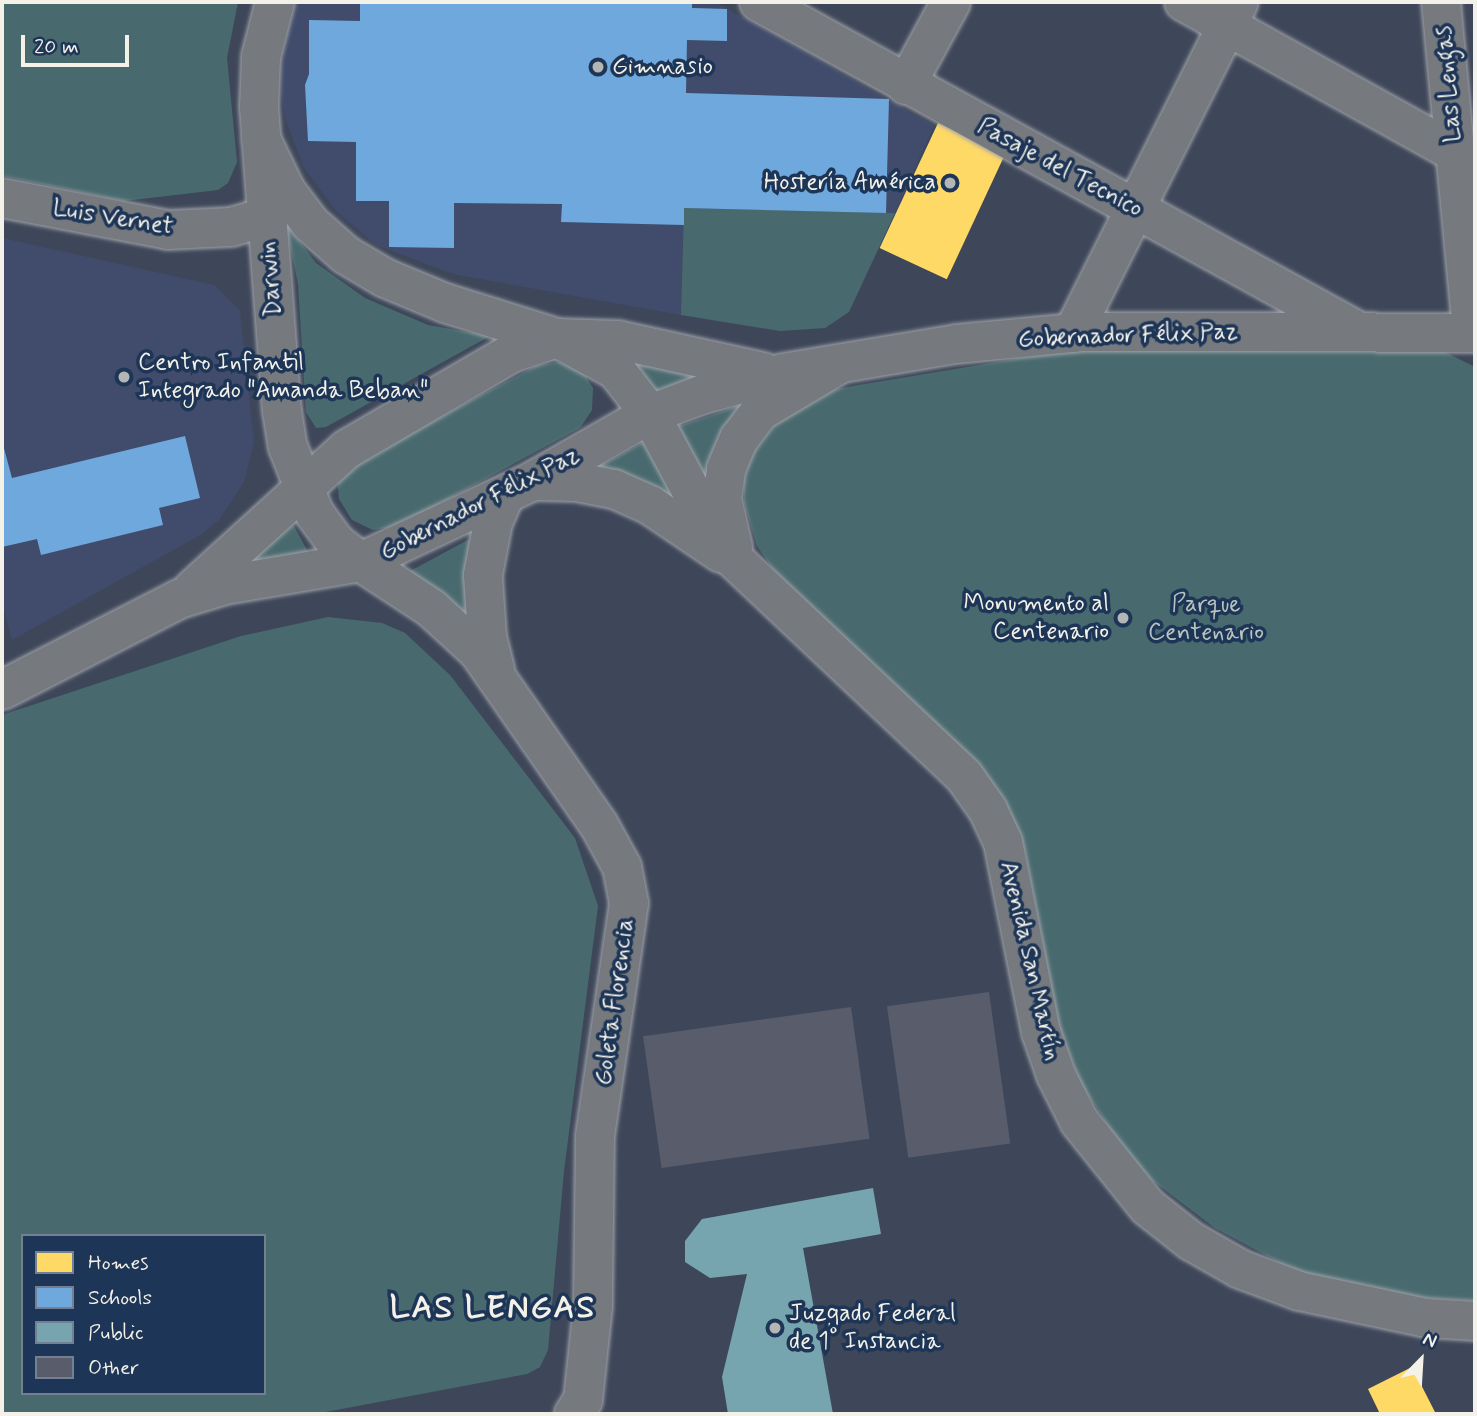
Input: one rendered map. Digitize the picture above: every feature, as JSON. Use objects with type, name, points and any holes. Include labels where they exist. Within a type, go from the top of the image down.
[{"type":"street","name":"Darwin","points":[[275,2],[261,57],[261,139],[282,411],[288,447],[315,514],[336,543],[361,562]]},
{"type":"street","name":"Pasaje del Tecnico","points":[[759,2],[906,85],[1363,333]]},
{"type":"street","points":[[906,85],[951,2]]},
{"type":"street","points":[[1184,2],[1233,14],[1455,152]]},
{"type":"street","name":"Las Lengas","points":[[1441,2],[1474,334]]},
{"type":"street","points":[[1073,333],[1233,14]]},
{"type":"street","name":"Darwin","points":[[261,139],[286,191],[311,224],[346,255],[385,278],[446,303],[557,338]]},
{"type":"street","name":"Luis Vernet","points":[[2,198],[168,230],[231,227],[266,217]]},
{"type":"street","name":"Gobernador Félix Paz","points":[[2,690],[179,599],[225,584],[361,562],[519,489],[650,414],[783,373],[956,344],[1073,333],[1474,334]]},
{"type":"street","points":[[557,338],[616,370],[650,414]]},
{"type":"street","name":"Gobernador Félix Paz","points":[[179,599],[222,567],[303,485],[383,425],[501,358],[557,338],[618,340],[720,366],[783,373]]},
{"type":"street","points":[[739,566],[722,499],[726,469],[739,439],[759,412],[840,364]]},
{"type":"street","name":"Avenida San Martín","points":[[650,414],[710,529],[739,566]]},
{"type":"street","points":[[497,675],[487,636],[483,575],[493,522],[519,489]]},
{"type":"street","name":"Avenida San Martín","points":[[519,489],[614,489],[650,505],[739,566],[938,748],[988,810],[1003,842],[1041,1032],[1056,1075],[1079,1121],[1147,1207],[1191,1241],[1240,1269],[1299,1291],[1426,1318],[1475,1321]]},
{"type":"street","name":"Goleta Florencia","points":[[361,562],[431,608],[497,675],[598,825],[622,867],[629,903],[595,1137],[593,1306],[583,1400],[574,1414]]},
{"type":"shaded area","points":[[296,2],[715,2],[934,126],[895,213],[684,208],[681,315],[453,274],[376,245],[336,211],[304,168],[286,121],[281,92],[281,63]]},
{"type":"shaded area","name":"Centro Infantil Integrado \"Amanda Beban\"","points":[[2,238],[214,285],[240,311],[254,442],[244,482],[219,520],[202,534],[12,640],[2,602]]},
{"type":"green space","points":[[2,2],[238,2],[227,58],[237,162],[228,183],[218,190],[124,201],[2,176]]},
{"type":"green space","points":[[684,208],[895,213],[849,312],[825,328],[780,331],[681,315]]},
{"type":"green space","points":[[285,222],[316,263],[365,298],[428,325],[490,336],[326,427],[316,428],[306,412],[298,284]]},
{"type":"green space","name":"Parque Centenario","points":[[1096,350],[1445,352],[1475,367],[1475,1301],[1407,1297],[1328,1281],[1284,1265],[1215,1228],[1149,1178],[1119,1143],[1080,1082],[1059,1027],[1025,851],[998,791],[978,764],[774,571],[757,546],[744,503],[744,480],[752,454],[783,414],[835,389],[1051,353]]},
{"type":"green space","points":[[633,359],[720,373],[655,399]]},
{"type":"green space","points":[[559,362],[583,372],[593,388],[592,410],[580,428],[398,526],[373,530],[352,520],[339,499],[338,488],[339,478],[352,464],[536,366]]},
{"type":"green space","points":[[753,401],[714,505],[670,429]]},
{"type":"green space","points":[[648,440],[694,524],[593,470]]},
{"type":"green space","points":[[288,515],[313,561],[229,573]]},
{"type":"green space","points":[[475,536],[481,639],[401,576]]},
{"type":"green space","points":[[328,617],[382,623],[405,633],[450,675],[575,838],[598,906],[564,1171],[548,1350],[540,1367],[527,1374],[315,1414],[2,1414],[2,715],[241,636]]},
{"type":"building: Homes","name":"Hostería América","points":[[938,123],[1005,154],[947,279],[880,248]]},
{"type":"building: Homes","points":[[1412,1367],[1436,1414],[1380,1414],[1368,1389]]},
{"type":"building: Schools","points":[[360,2],[692,2],[692,8],[727,9],[727,41],[687,40],[686,93],[889,99],[886,213],[684,208],[684,225],[561,222],[562,204],[454,203],[454,248],[389,247],[389,201],[356,201],[356,142],[308,141],[305,85],[309,74],[309,20],[360,21]]},
{"type":"building: Schools","points":[[185,436],[200,498],[159,508],[163,525],[41,555],[37,539],[2,547],[2,441],[12,478]]},
{"type":"building: Public","name":"Juzgado Federal de 1° Instancia","points":[[873,1188],[881,1234],[803,1248],[833,1414],[728,1414],[722,1377],[747,1274],[710,1278],[685,1262],[685,1241],[702,1219]]},
{"type":"building: Other","points":[[989,992],[1010,1144],[908,1158],[887,1006]]},
{"type":"building: Other","points":[[851,1007],[870,1139],[662,1168],[643,1036]]},
{"type":"place","name":"Gimnasio","points":[[598,67]]},
{"type":"place","name":"Hostería América","points":[[950,183]]},
{"type":"place","name":"Centro Infantil Integrado \"Amanda Beban\"","points":[[124,377]]},
{"type":"place","name":"Monumento al Centenario","points":[[1123,618]]},
{"type":"place","name":"Juzgado Federal de 1° Instancia","points":[[775,1328]]},
{"type":"district","name":"LAS LENGAS","points":[[493,1308]]}]
